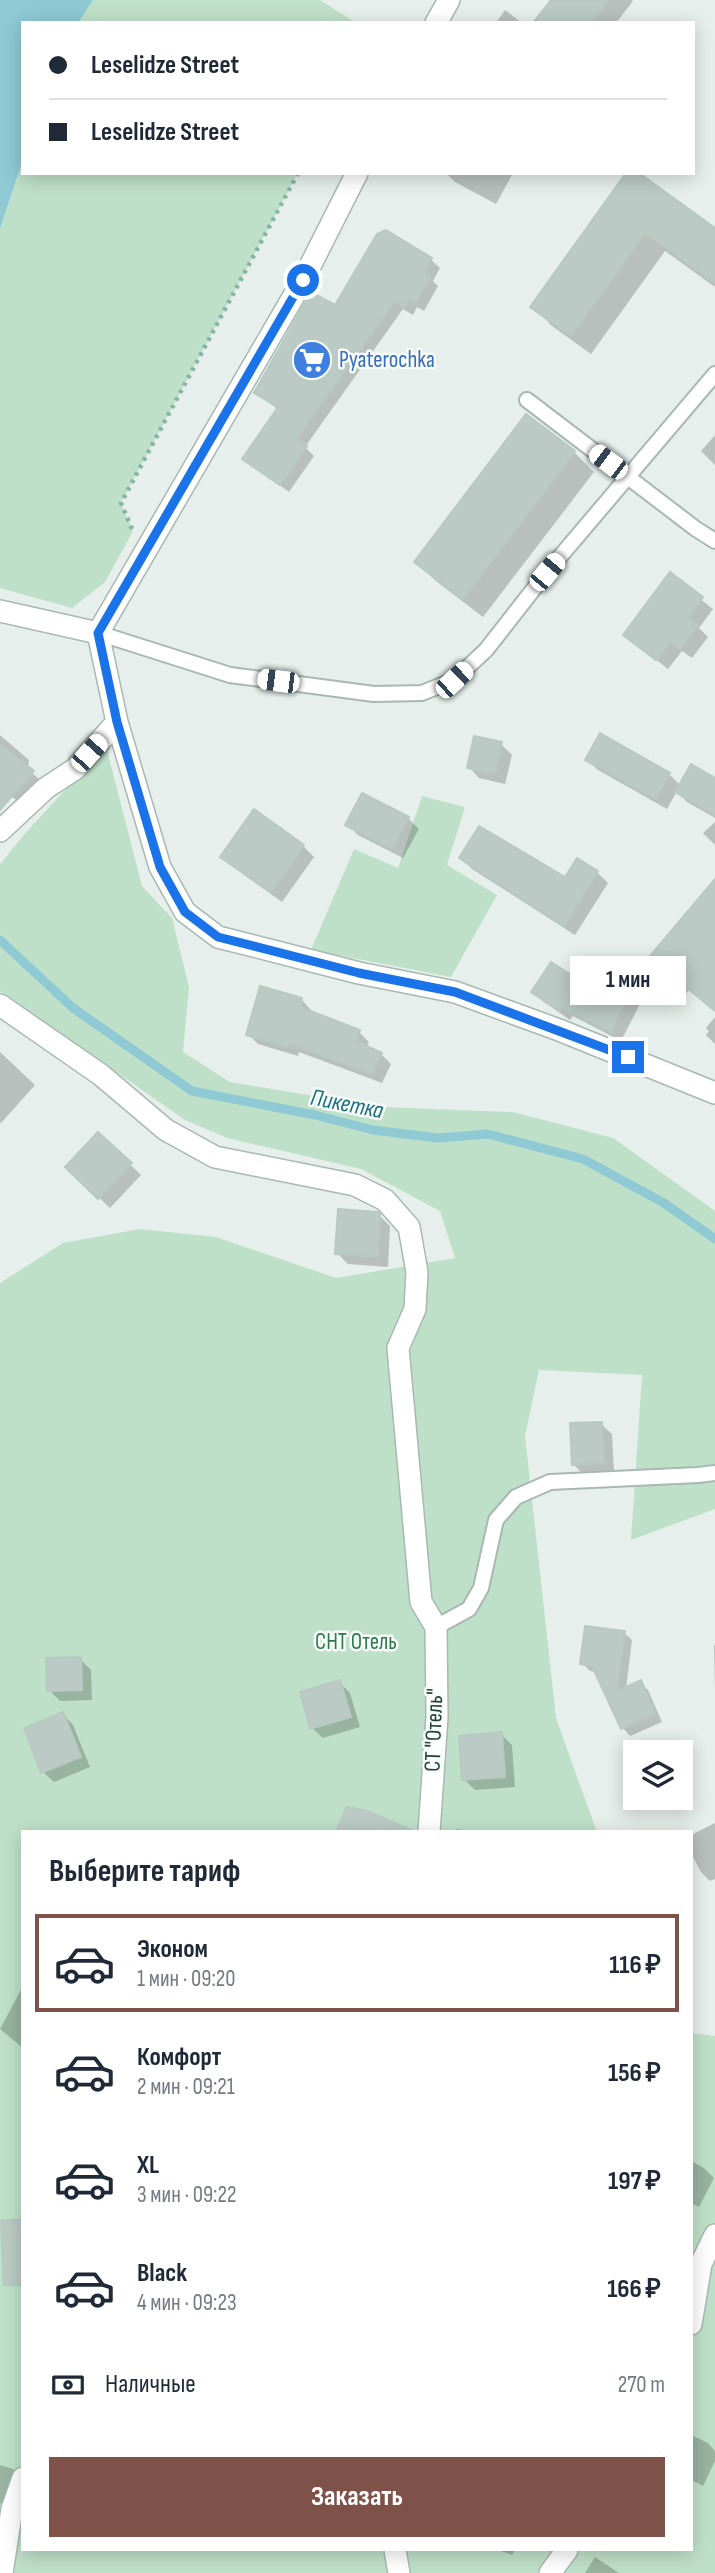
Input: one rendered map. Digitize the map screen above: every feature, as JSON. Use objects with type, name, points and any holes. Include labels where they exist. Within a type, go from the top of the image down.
[{"type":"street","points":[[437,21],[449,0]]},
{"type":"street","points":[[356,175],[303,280],[98,633],[117,722],[160,867],[185,912],[218,937],[359,973],[455,992],[559,1030],[715,1093]]},
{"type":"street","points":[[0,611],[98,633]]},
{"type":"street","points":[[0,831],[46,788],[75,769],[117,722]]},
{"type":"street","points":[[0,1005],[101,1075],[166,1130],[215,1157],[355,1185],[385,1200],[409,1227],[418,1272],[415,1309],[398,1348],[421,1602],[436,1628]]},
{"type":"street","name":"СТ \"Отель\"","points":[[429,1830],[436,1717],[436,1628]]},
{"type":"street","points":[[693,2312],[701,2264],[715,2235]]},
{"type":"street","points":[[2,2573],[12,2509],[21,2484]]},
{"type":"street","points":[[396,2551],[399,2573]]},
{"type":"street","points":[[550,2573],[566,2551]]},
{"type":"lane","points":[[98,633],[230,674],[374,694],[422,693],[454,680],[486,650],[547,572],[715,374]]},
{"type":"lane","points":[[527,400],[715,541]]},
{"type":"lane","points":[[436,1628],[469,1609],[481,1588],[496,1520],[516,1497],[550,1482],[715,1473]]},
{"type":"path","points":[[133,531],[121,503],[297,175]]},
{"type":"green space","points":[[93,0],[320,0],[353,21],[79,21]]},
{"type":"green space","points":[[21,165],[21,175],[297,175],[121,503],[133,531],[105,582],[72,608],[0,588],[0,229]]},
{"type":"green space","name":"СНТ Отель","points":[[106,746],[142,886],[172,918],[189,987],[183,1052],[230,1082],[381,1107],[513,1112],[613,1138],[715,1211],[715,1509],[631,1540],[642,1375],[539,1370],[525,1436],[556,1718],[596,1830],[21,1830],[21,2551],[693,2551],[693,2033],[715,2036],[715,2573],[0,2573],[0,1283],[63,1243],[140,1229],[216,1237],[336,1278],[455,1258],[440,1211],[361,1169],[227,1138],[185,1120],[0,991],[0,864]]},
{"type":"green space","points":[[422,796],[465,807],[447,865],[497,895],[451,977],[311,950],[354,849],[398,868]]},
{"type":"water","points":[[0,0],[93,0],[79,21],[21,21],[21,165],[0,229]]},
{"type":"building","points":[[551,0],[609,0],[593,21],[535,21]]},
{"type":"building","points":[[625,175],[642,175],[715,228],[715,283],[645,233],[571,336],[530,307]]},
{"type":"building","points":[[386,230],[432,258],[424,272],[431,276],[415,303],[408,299],[404,307],[394,302],[296,439],[307,446],[280,485],[242,459],[278,407],[254,393],[311,292],[335,305],[377,234]]},
{"type":"building","points":[[526,414],[575,451],[463,599],[414,562]]},
{"type":"building","points":[[670,572],[703,597],[688,618],[698,625],[680,649],[670,642],[656,660],[623,635]]},
{"type":"building","points":[[600,733],[670,773],[656,799],[585,760]]},
{"type":"building","points":[[474,736],[502,742],[495,774],[467,768]]},
{"type":"building","points":[[0,745],[34,771],[0,810]]},
{"type":"building","points":[[691,764],[715,778],[715,815],[675,792]]},
{"type":"building","points":[[362,793],[409,817],[392,849],[345,825]]},
{"type":"building","points":[[254,809],[304,845],[271,892],[220,857]]},
{"type":"building","points":[[479,826],[565,877],[577,858],[598,871],[564,926],[459,858]]},
{"type":"building","points":[[715,879],[715,1011],[674,977],[670,983],[645,962]]},
{"type":"building","points":[[551,962],[596,991],[603,978],[631,992],[610,1032],[562,1007],[559,1011],[531,992]]},
{"type":"building","points":[[260,986],[302,998],[300,1007],[360,1030],[356,1041],[382,1053],[372,1074],[289,1043],[288,1047],[246,1035]]},
{"type":"building","points":[[98,1132],[132,1163],[98,1199],[65,1167]]},
{"type":"building","points":[[338,1209],[380,1214],[378,1257],[335,1254]]},
{"type":"building","points":[[602,1422],[604,1463],[572,1465],[570,1423]]},
{"type":"building","points":[[585,1626],[625,1631],[617,1691],[641,1680],[655,1714],[621,1729],[592,1666],[580,1664]]},
{"type":"building","points":[[81,1657],[82,1690],[47,1691],[46,1658]]},
{"type":"building","points":[[340,1680],[351,1717],[310,1729],[300,1692]]},
{"type":"building","points":[[63,1712],[81,1757],[41,1773],[24,1728]]},
{"type":"building","points":[[502,1732],[505,1777],[462,1780],[459,1736]]},
{"type":"building","points":[[347,1807],[368,1811],[411,1830],[337,1830]]},
{"type":"building","points":[[21,2219],[21,2285],[4,2285],[1,2221]]},
{"type":"waterway","name":"Пикетка","points":[[0,940],[73,1008],[192,1091],[315,1115],[373,1130],[438,1138],[488,1134],[583,1159],[664,1203],[715,1239]]},
{"type":"place","name":"Pyaterochka","points":[[312,360]]},
{"type":"route","points":[[303,280],[98,633],[117,722],[160,867],[185,912],[218,937],[359,973],[455,992],[628,1057]]}]
